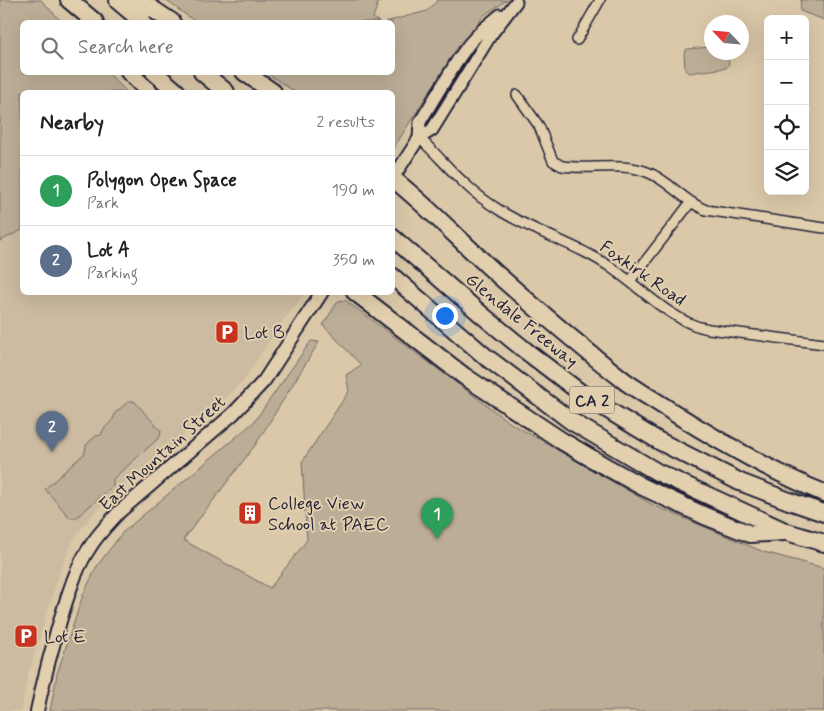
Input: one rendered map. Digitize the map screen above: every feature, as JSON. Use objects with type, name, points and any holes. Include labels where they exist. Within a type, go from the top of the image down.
[{"type":"highway","points":[[69,0],[92,20]]},
{"type":"highway","points":[[117,0],[141,20]]},
{"type":"highway","points":[[125,0],[151,8],[169,20]]},
{"type":"highway","points":[[132,75],[147,90]]},
{"type":"highway","points":[[157,75],[175,90]]},
{"type":"highway","points":[[206,75],[224,90]]},
{"type":"highway","points":[[248,75],[269,90]]},
{"type":"highway","points":[[395,180],[574,341],[628,383],[700,430],[748,457],[824,493]]},
{"type":"highway","name":"Glendale Freeway","points":[[395,240],[518,345],[582,393],[621,418],[659,441],[740,482],[789,502],[824,513]]},
{"type":"highway","name":"CA 2","points":[[395,279],[486,357],[571,421],[657,472],[787,532],[824,543]]},
{"type":"highway","points":[[359,295],[464,376],[562,441],[603,465],[643,487],[705,516],[750,534],[787,532]]},
{"type":"main road","name":"East Mountain Street","points":[[37,711],[53,643],[70,590],[90,547],[119,512],[233,414],[264,381],[320,295]]},
{"type":"street","points":[[577,40],[600,0]]},
{"type":"street","points":[[395,175],[419,138],[432,130],[490,36],[518,1]]},
{"type":"street","points":[[517,95],[535,119],[554,161],[562,166],[624,167],[640,170],[653,175],[691,202],[712,212],[824,228]]},
{"type":"street","name":"Foxkirk Road","points":[[419,138],[430,147],[460,180],[488,203],[522,223],[587,253],[612,268],[669,311],[694,326],[824,344]]},
{"type":"street","points":[[630,281],[691,202]]},
{"type":"shaded area","points":[[0,0],[41,0],[60,20],[20,20],[20,75],[110,75],[125,90],[20,90],[20,231],[0,241]]},
{"type":"shaded area","points":[[165,0],[379,0],[373,18],[376,20],[193,20]]},
{"type":"shaded area","points":[[438,0],[507,0],[483,16],[431,89],[395,146],[395,90],[292,90],[270,75],[395,75],[395,20],[393,20],[427,11]]},
{"type":"shaded area","points":[[801,0],[824,0],[824,20],[800,11]]},
{"type":"shaded area","points":[[704,48],[704,60],[729,60],[729,64],[726,68],[689,73],[685,70],[684,53],[687,49]]},
{"type":"shaded area","points":[[20,231],[20,295],[303,295],[283,320],[244,380],[204,418],[116,492],[82,527],[72,543],[59,574],[28,675],[21,711],[0,711],[0,241]]},
{"type":"shaded area","points":[[345,300],[509,422],[653,505],[764,552],[824,568],[824,711],[50,711],[57,674],[83,595],[97,566],[123,532],[254,422],[311,341],[319,342],[256,444],[183,540],[270,588],[307,540],[302,462],[349,391],[346,375],[361,365],[323,325],[338,301]]},
{"type":"shaded area","points":[[129,401],[134,401],[161,431],[160,437],[113,479],[113,486],[76,518],[70,518],[45,489],[85,453],[86,445],[96,436],[101,435],[113,419],[115,413]]},
{"type":"place","name":"Lot B","points":[[227,332]]},
{"type":"place","name":"Lot A","points":[[52,452]]},
{"type":"place","name":"College View School at PAEC","points":[[250,513]]},
{"type":"place","name":"Polygon Open Space","points":[[437,539]]},
{"type":"place","name":"Lot E","points":[[26,636]]}]
